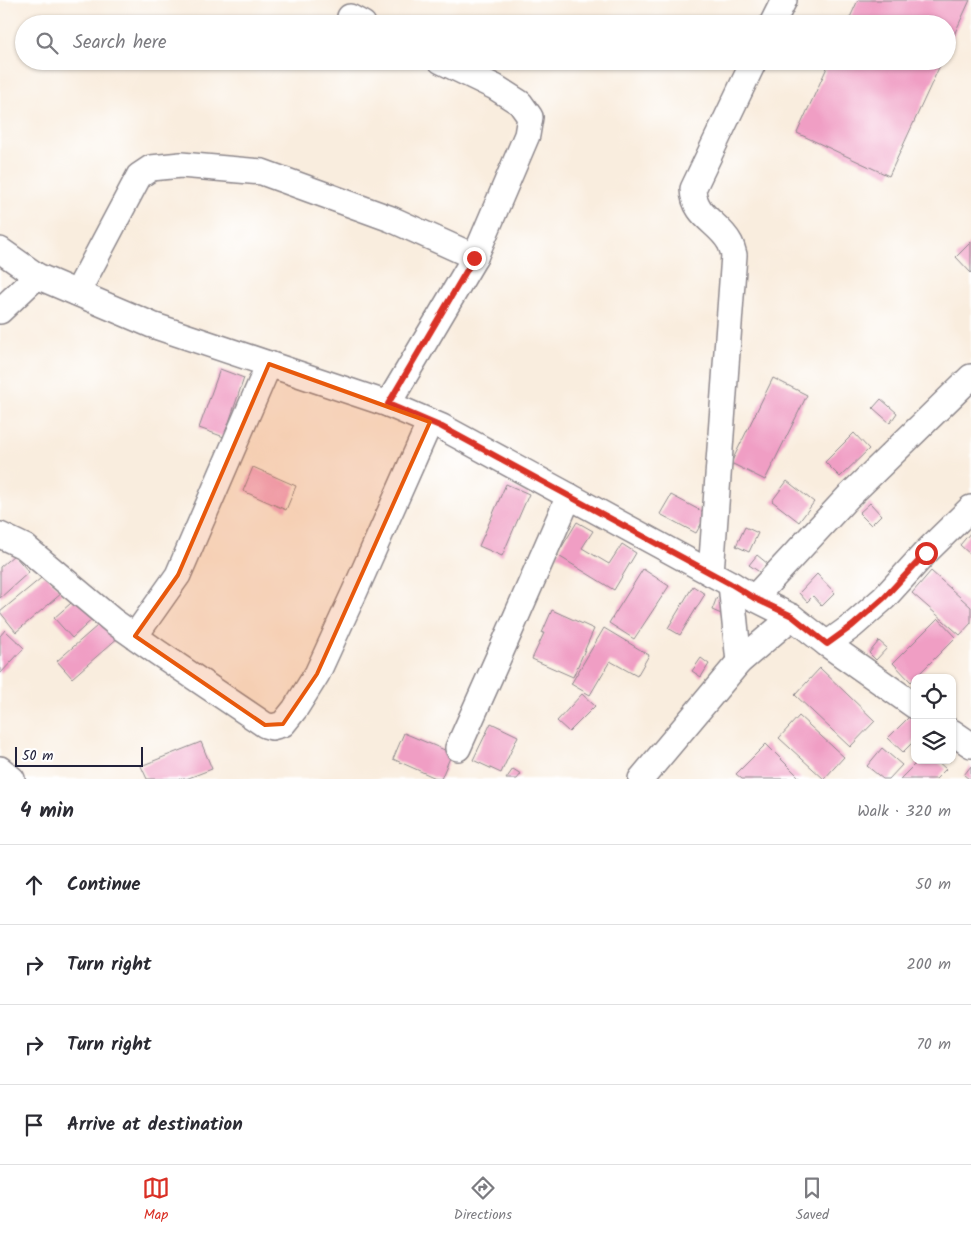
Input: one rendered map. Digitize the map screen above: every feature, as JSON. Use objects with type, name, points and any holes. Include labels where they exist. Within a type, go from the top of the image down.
[{"type":"street","points":[[776,15],[784,0]]},
{"type":"street","points":[[388,404],[474,258],[527,135],[530,117],[520,103],[495,87],[460,70]]},
{"type":"street","points":[[739,662],[721,578],[734,255],[730,242],[699,210],[693,199],[693,189],[750,70]]},
{"type":"street","points":[[77,293],[139,176],[151,168],[182,165],[262,172],[391,219],[474,258]]},
{"type":"street","points":[[0,250],[37,276],[152,326],[388,404],[442,427],[721,578],[754,598],[792,616],[827,644],[911,703]]},
{"type":"street","points":[[0,312],[37,276]]},
{"type":"street","points":[[135,636],[178,575],[269,364]]},
{"type":"street","points":[[754,598],[847,498],[971,377]]},
{"type":"street","points":[[0,534],[26,547],[113,621],[265,725],[272,727],[283,724],[317,674],[430,422]]},
{"type":"street","points":[[458,748],[569,496]]},
{"type":"street","points":[[827,644],[852,626],[884,598],[971,508]]},
{"type":"street","points":[[641,779],[739,662],[792,616]]},
{"type":"street","points":[[956,735],[971,745]]},
{"type":"street","points":[[0,769],[12,779]]},
{"type":"highlighted area","points":[[269,364],[430,422],[317,674],[283,724],[265,725],[135,636],[178,575]]},
{"type":"building","points":[[858,0],[970,0],[956,30],[956,15],[851,15]]},
{"type":"building","points":[[826,70],[938,70],[889,176],[797,133]]},
{"type":"building","points":[[971,242],[971,273],[956,257]]},
{"type":"building","points":[[220,369],[244,378],[224,437],[199,428]]},
{"type":"building","points":[[773,378],[807,395],[765,480],[731,463]]},
{"type":"building","points":[[881,399],[897,413],[890,423],[873,408]]},
{"type":"building","points":[[854,433],[869,449],[840,477],[825,462]]},
{"type":"building","points":[[253,467],[296,486],[286,510],[243,491]]},
{"type":"building","points":[[787,481],[814,502],[799,522],[772,501]]},
{"type":"building","points":[[506,484],[529,494],[502,556],[479,546]]},
{"type":"building","points":[[671,495],[707,514],[696,533],[660,514]]},
{"type":"building","points":[[870,503],[881,515],[871,525],[859,513]]},
{"type":"building","points":[[577,522],[593,531],[582,548],[609,564],[622,544],[636,553],[614,590],[557,555]]},
{"type":"building","points":[[745,527],[758,533],[749,552],[736,546]]},
{"type":"building","points":[[971,532],[971,555],[960,545]]},
{"type":"building","points":[[14,555],[29,572],[0,598],[0,567]]},
{"type":"building","points":[[757,555],[768,564],[761,573],[749,565]]},
{"type":"building","points":[[643,569],[669,586],[634,639],[609,623]]},
{"type":"building","points":[[931,571],[971,607],[971,623],[960,635],[912,593]]},
{"type":"building","points":[[46,574],[62,593],[16,632],[0,612]]},
{"type":"building","points":[[817,574],[835,593],[822,606],[813,596],[807,602],[799,593]]},
{"type":"building","points":[[693,586],[705,594],[680,635],[668,628]]},
{"type":"building","points":[[79,596],[96,616],[72,638],[54,618]]},
{"type":"building","points":[[717,597],[732,603],[726,616],[712,610]]},
{"type":"building","points":[[552,610],[594,629],[573,677],[532,659]]},
{"type":"building","points":[[938,618],[956,637],[919,674],[911,674],[911,682],[893,663]]},
{"type":"building","points":[[105,619],[120,636],[72,678],[57,661]]},
{"type":"building","points":[[604,628],[649,655],[637,676],[610,661],[590,695],[571,684]]},
{"type":"building","points":[[5,630],[24,648],[0,674],[0,636]]},
{"type":"building","points":[[879,641],[887,648],[876,660],[869,653]]},
{"type":"building","points":[[701,658],[709,664],[701,677],[692,671]]},
{"type":"building","points":[[820,668],[875,721],[850,747],[795,695]]},
{"type":"building","points":[[582,694],[595,706],[569,732],[557,721]]},
{"type":"building","points":[[799,716],[844,757],[824,779],[779,738]]},
{"type":"building","points":[[911,717],[911,744],[903,752],[888,738]]},
{"type":"building","points":[[491,723],[518,736],[501,773],[473,760]]},
{"type":"building","points":[[404,733],[452,753],[441,779],[393,759]]},
{"type":"building","points":[[201,742],[212,769],[186,779],[147,779],[141,766]]},
{"type":"building","points":[[766,744],[801,779],[742,779],[736,774]]},
{"type":"building","points":[[882,748],[902,765],[889,779],[883,779],[867,766]]},
{"type":"building","points":[[915,764],[940,764],[946,769],[936,779],[900,779]]},
{"type":"building","points":[[971,766],[971,779],[969,779],[964,775]]},
{"type":"building","points":[[513,769],[521,774],[517,779],[506,779]]},
{"type":"route","points":[[474,258],[388,404],[442,427],[754,598],[792,616],[827,644],[852,626],[884,598],[926,553]]}]
